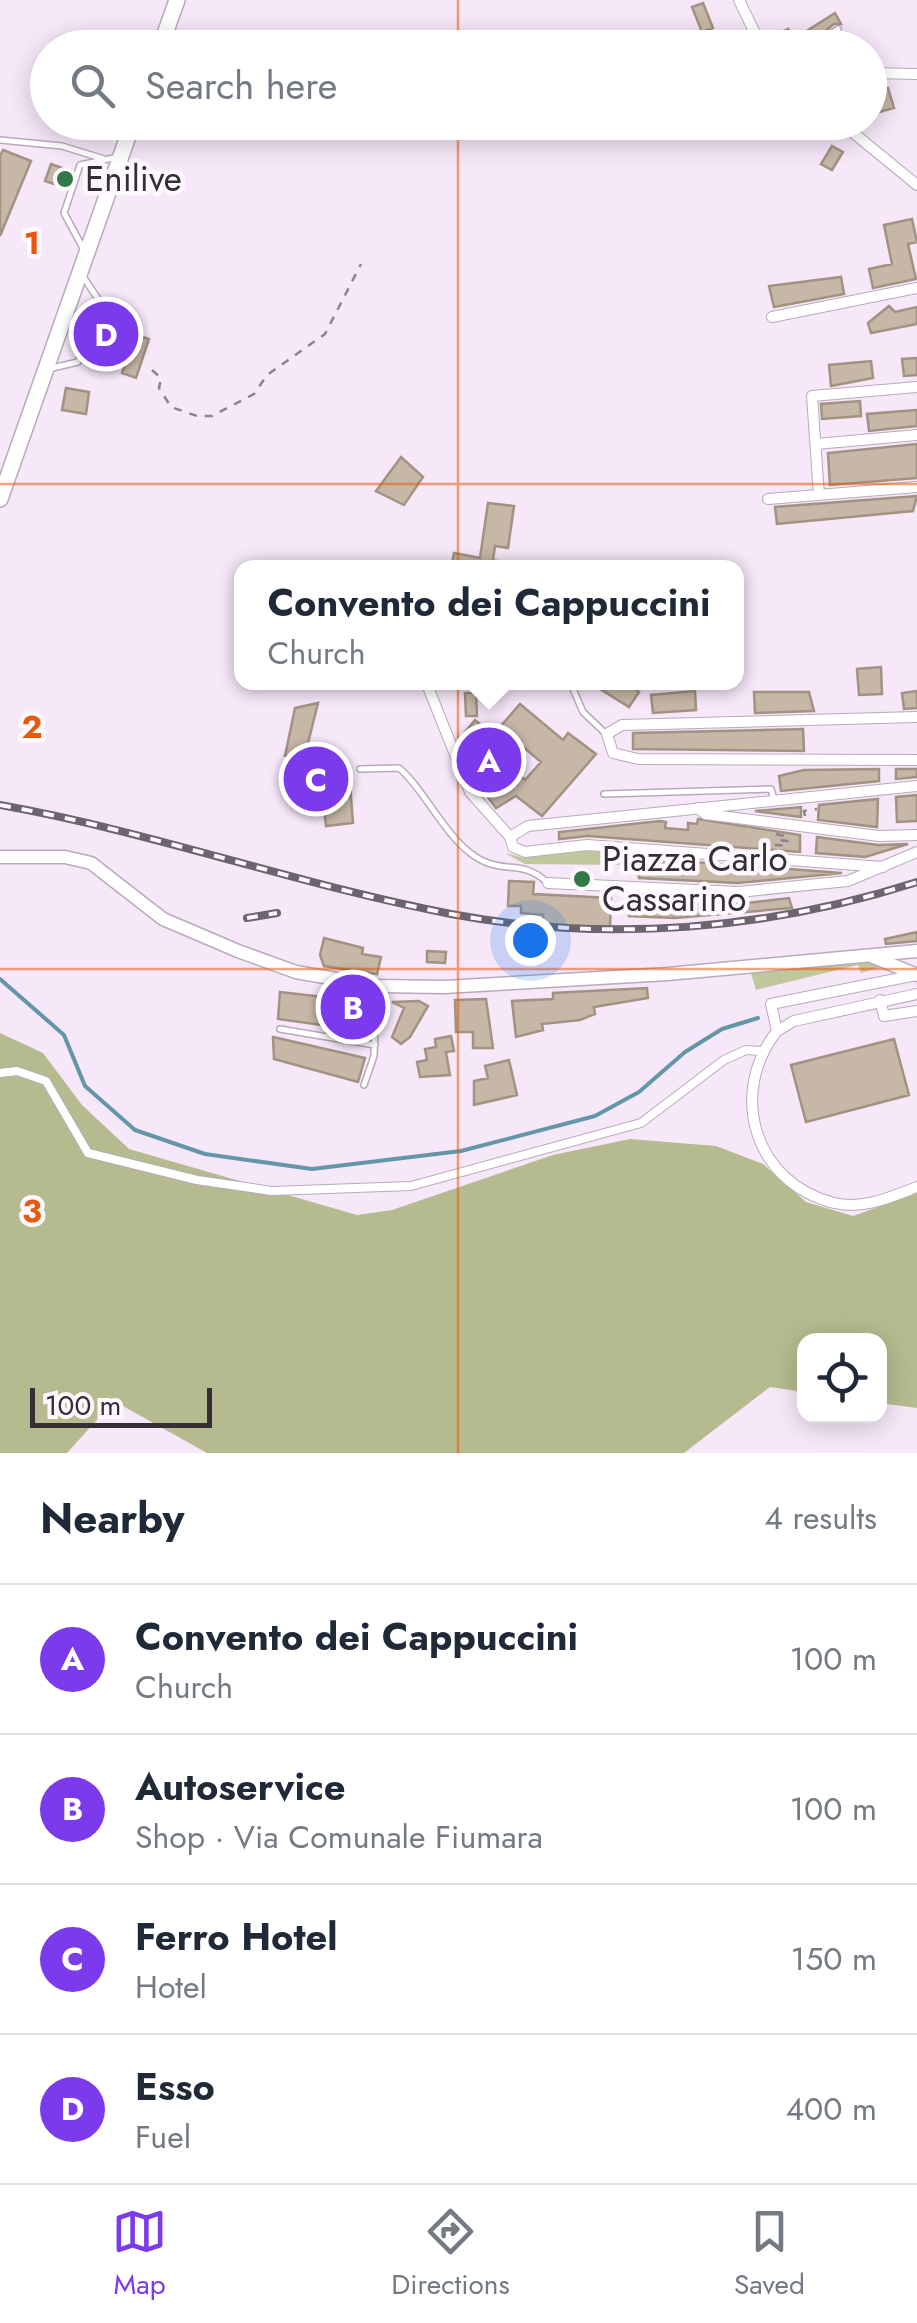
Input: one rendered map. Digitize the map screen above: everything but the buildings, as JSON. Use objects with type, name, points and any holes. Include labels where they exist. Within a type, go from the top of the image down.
[{"type":"main road","points":[[166,30],[177,0]]},
{"type":"main road","points":[[0,499],[87,254],[114,158],[124,140]]},
{"type":"street","points":[[739,0],[753,30]]},
{"type":"street","points":[[887,73],[917,74]]},
{"type":"street","points":[[862,140],[917,185]]},
{"type":"street","points":[[772,318],[917,288]]},
{"type":"street","points":[[819,495],[812,396],[917,387]]},
{"type":"street","points":[[816,444],[917,436]]},
{"type":"street","points":[[768,498],[917,487]]},
{"type":"street","points":[[429,690],[470,792],[510,836],[513,847],[525,852],[587,845],[883,867]]},
{"type":"street","points":[[917,718],[622,725],[608,734],[613,753],[638,760],[917,760]]},
{"type":"street","points":[[510,836],[528,826],[917,786]]},
{"type":"street","points":[[698,808],[704,814],[803,828],[917,835]]},
{"type":"street","points":[[548,882],[738,892],[848,881],[917,852]]},
{"type":"street","points":[[0,857],[65,857],[91,863],[163,919],[296,972],[376,986],[444,987],[668,974],[869,956],[907,957]]},
{"type":"street","points":[[869,956],[907,957]]},
{"type":"street","points":[[907,957],[914,994],[794,1020],[777,1031],[761,1051],[752,1080],[750,1112],[763,1146],[784,1173],[821,1198],[848,1205],[869,1204],[917,1187]]},
{"type":"street","points":[[874,982],[907,957]]},
{"type":"street","points":[[777,1031],[771,1004],[913,975]]},
{"type":"street","points":[[880,1000],[884,1016],[917,1010]]},
{"type":"street","points":[[0,1073],[17,1071],[46,1081],[88,1154],[196,1180],[298,1194],[410,1186],[508,1156],[594,1139],[641,1123],[724,1060],[746,1050],[761,1051]]},
{"type":"lane","points":[[0,140],[62,146],[114,158]]},
{"type":"lane","points":[[87,254],[64,213],[80,165],[114,158]]},
{"type":"lane","points":[[46,370],[78,362],[100,302],[80,272]]},
{"type":"lane","points":[[574,690],[584,712],[608,734]]},
{"type":"lane","points":[[360,770],[399,768],[429,810],[482,861],[533,868],[548,882]]},
{"type":"lane","points":[[604,794],[771,788],[774,799]]},
{"type":"lane","points":[[364,1084],[375,1045],[376,986]]},
{"type":"lane","points":[[280,1029],[375,1045]]},
{"type":"path","points":[[152,370],[161,378],[159,388],[171,407],[186,415],[212,416],[238,403],[254,394],[267,376],[325,334],[360,264]]},
{"type":"path","points":[[803,828],[803,820],[817,819],[804,816],[804,811],[817,812],[818,808],[804,806],[805,802],[818,803],[818,794]]},
{"type":"path","points":[[775,857],[776,849],[787,850],[788,846],[776,845],[776,840],[788,841],[788,837],[776,836],[776,832],[789,833],[790,826]]},
{"type":"green space","points":[[582,850],[640,854],[639,878],[620,865],[525,864],[505,853],[524,858]]},
{"type":"green space","points":[[879,961],[881,967],[861,973],[858,965],[756,990],[751,973]]},
{"type":"green space","points":[[0,1033],[43,1053],[82,1105],[129,1149],[357,1215],[392,1210],[553,1155],[630,1139],[716,1146],[763,1164],[806,1202],[853,1216],[917,1193],[917,1408],[887,1404],[887,1333],[797,1333],[797,1391],[770,1387],[684,1453],[207,1453],[114,1401],[67,1453],[0,1453]]},
{"type":"waterway","points":[[0,979],[64,1035],[85,1086],[135,1130],[205,1154],[312,1169],[461,1151],[595,1116],[639,1092],[685,1052],[722,1029],[758,1018]]},
{"type":"railway","points":[[0,805],[114,829],[394,902],[510,923],[569,928],[686,927],[745,921],[803,911],[917,882]]},
{"type":"railway","points":[[247,918],[277,913]]},
{"type":"place","name":"Enilive","points":[[65,179]]},
{"type":"place","name":"Esso","points":[[106,334]]},
{"type":"place","name":"Convento dei Cappuccini","points":[[489,760]]},
{"type":"place","name":"Ferro Hotel","points":[[316,779]]},
{"type":"place","name":"Piazza Carlo Cassarino","points":[[582,879]]},
{"type":"place","name":"Autoservice","points":[[353,1007]]}]
